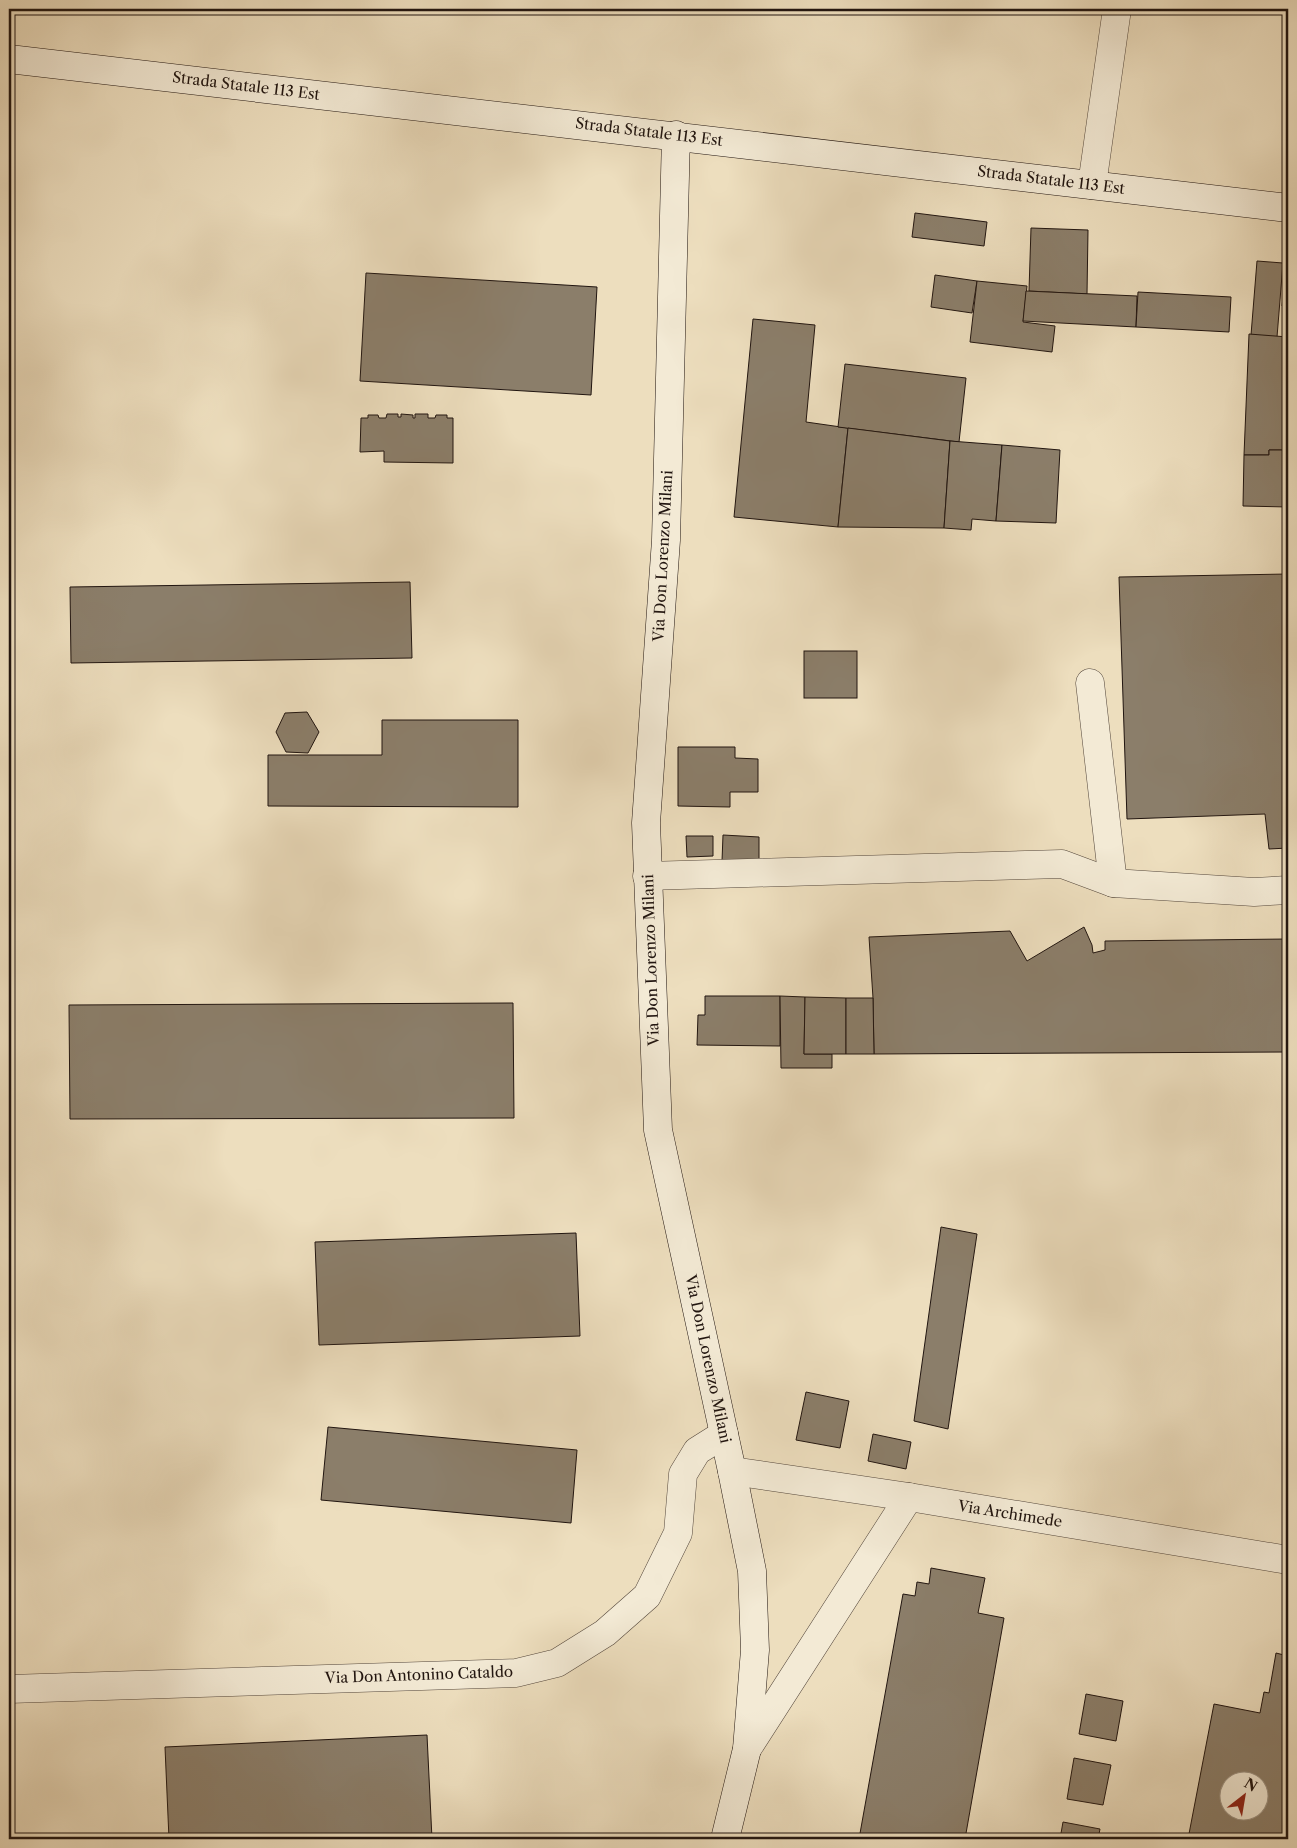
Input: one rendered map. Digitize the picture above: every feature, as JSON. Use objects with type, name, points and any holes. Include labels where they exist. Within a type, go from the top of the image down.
[{"type":"street","points":[[1092,185],[1117,9]]},
{"type":"street","name":"Strada Statale 113 Est","points":[[9,59],[676,135],[1288,208]]},
{"type":"street","name":"Via Don Lorenzo Milani","points":[[676,135],[666,540],[646,823],[658,1130],[752,1571],[755,1650],[744,1761]]},
{"type":"street","points":[[1090,683],[1113,883]]},
{"type":"street","points":[[648,876],[1062,864],[1113,883],[1254,892],[1288,890]]},
{"type":"street","name":"Via Don Antonino Cataldo","points":[[9,1689],[516,1673],[557,1663],[605,1634],[647,1596],[678,1533],[683,1474],[697,1451],[724,1434]]},
{"type":"street","name":"Via Archimede","points":[[732,1471],[908,1497],[1288,1560]]},
{"type":"street","points":[[725,1839],[744,1761],[908,1497]]},
{"type":"building","points":[[915,213],[987,222],[984,246],[912,237]]},
{"type":"building","points":[[1031,228],[1088,230],[1087,294],[1029,291]]},
{"type":"building","points":[[1257,261],[1283,263],[1277,337],[1251,335]]},
{"type":"building","points":[[1286,272],[1288,272],[1288,306],[1282,306]]},
{"type":"building","points":[[366,273],[597,287],[591,395],[360,381]]},
{"type":"building","points":[[935,275],[977,281],[972,313],[931,307]]},
{"type":"building","points":[[977,281],[1027,286],[1023,322],[1055,326],[1052,352],[970,342]]},
{"type":"building","points":[[1026,291],[1137,296],[1136,327],[1023,321]]},
{"type":"building","points":[[1138,292],[1231,297],[1229,332],[1136,327]]},
{"type":"building","points":[[753,319],[815,325],[806,422],[848,428],[838,527],[734,517]]},
{"type":"building","points":[[1249,334],[1288,337],[1285,450],[1269,450],[1269,455],[1244,455]]},
{"type":"building","points":[[845,364],[966,378],[959,442],[838,427]]},
{"type":"building","points":[[1288,373],[1288,450],[1285,450]]},
{"type":"building","points":[[387,414],[398,414],[398,417],[401,417],[401,414],[413,415],[413,418],[415,418],[415,414],[428,414],[428,418],[435,418],[436,415],[447,415],[447,418],[453,418],[453,463],[384,462],[384,451],[360,452],[361,418],[368,418],[368,415],[378,415],[379,418],[386,418]]},
{"type":"building","points":[[848,428],[950,441],[944,528],[838,527]]},
{"type":"building","points":[[950,441],[1002,445],[996,521],[972,519],[971,530],[944,528]]},
{"type":"building","points":[[1002,445],[1060,450],[1056,523],[996,521]]},
{"type":"building","points":[[1269,450],[1288,450],[1288,507],[1243,506],[1244,455],[1269,455]]},
{"type":"building","points":[[1288,574],[1288,848],[1269,849],[1265,814],[1127,819],[1119,577]]},
{"type":"building","points":[[410,582],[412,658],[71,663],[70,587]]},
{"type":"building","points":[[804,651],[857,651],[857,698],[804,698]]},
{"type":"building","points":[[307,712],[319,732],[308,753],[286,752],[276,732],[285,713]]},
{"type":"building","points":[[382,720],[518,720],[518,807],[268,806],[268,755],[382,755]]},
{"type":"building","points":[[678,747],[735,747],[735,758],[758,759],[758,792],[730,792],[730,807],[678,806]]},
{"type":"building","points":[[723,835],[759,837],[759,862],[722,861]]},
{"type":"building","points":[[686,836],[713,836],[713,856],[687,857]]},
{"type":"building","points":[[1084,927],[1092,945],[1093,953],[1105,950],[1105,941],[1288,939],[1288,1052],[874,1054],[869,937],[1010,931],[1027,961]]},
{"type":"building","points":[[705,996],[780,996],[780,1046],[697,1045],[698,1015],[705,1015]]},
{"type":"building","points":[[780,996],[805,997],[804,1054],[832,1054],[832,1068],[781,1068]]},
{"type":"building","points":[[805,997],[846,998],[846,1054],[804,1054]]},
{"type":"building","points":[[846,998],[873,998],[874,1054],[846,1054]]},
{"type":"building","points":[[513,1003],[514,1118],[70,1119],[69,1005]]},
{"type":"building","points":[[941,1227],[977,1234],[948,1429],[914,1421]]},
{"type":"building","points":[[576,1233],[580,1336],[319,1345],[315,1242]]},
{"type":"building","points":[[806,1392],[849,1401],[840,1448],[796,1440]]},
{"type":"building","points":[[328,1427],[577,1450],[571,1523],[321,1500]]},
{"type":"building","points":[[873,1434],[911,1442],[906,1469],[868,1461]]},
{"type":"building","points":[[931,1568],[985,1578],[978,1613],[1004,1618],[965,1839],[859,1839],[903,1594],[915,1596],[917,1582],[929,1584]]},
{"type":"building","points":[[1276,1653],[1288,1656],[1288,1839],[1188,1839],[1214,1704],[1260,1713],[1264,1692],[1269,1693]]},
{"type":"building","points":[[1086,1694],[1123,1701],[1116,1741],[1079,1734]]},
{"type":"building","points":[[427,1735],[432,1839],[169,1839],[165,1747]]},
{"type":"building","points":[[1074,1758],[1111,1765],[1103,1805],[1067,1799]]},
{"type":"building","points":[[1063,1822],[1100,1829],[1098,1839],[1060,1839]]}]
